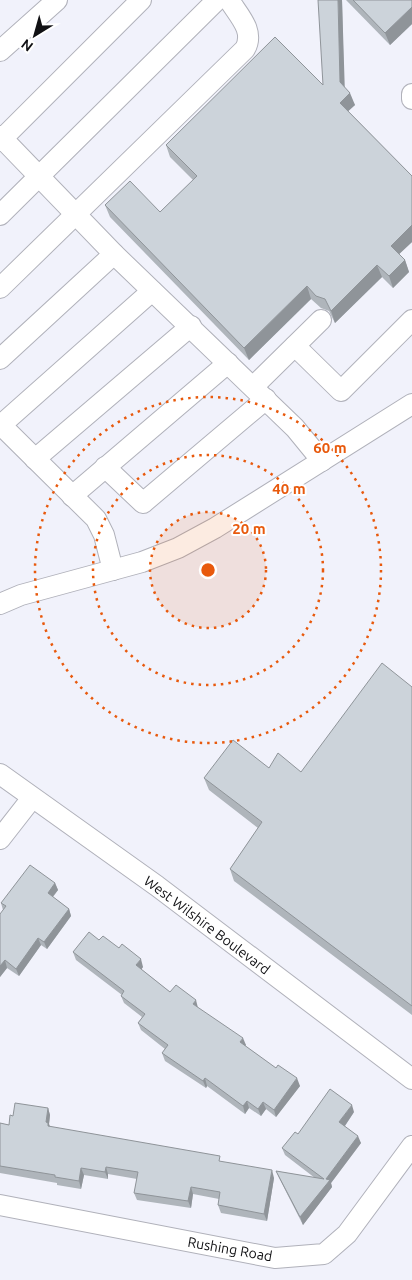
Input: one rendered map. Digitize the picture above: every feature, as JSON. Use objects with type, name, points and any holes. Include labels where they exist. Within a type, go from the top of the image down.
[{"type":"street","points":[[0,51],[57,0]]},
{"type":"street","points":[[141,0],[1,138],[114,254],[296,428],[322,461]]},
{"type":"street","points":[[0,215],[217,0]]},
{"type":"street","points":[[0,288],[245,49],[249,42],[249,31],[229,0]]},
{"type":"street","points":[[412,94],[412,99]]},
{"type":"street","points":[[0,359],[114,254]]},
{"type":"street","points":[[113,570],[104,535],[96,519],[0,425],[152,291]]},
{"type":"street","points":[[105,467],[143,503],[260,393],[295,346],[321,320]]},
{"type":"street","points":[[295,346],[341,391],[412,320]]},
{"type":"street","points":[[35,459],[191,326]]},
{"type":"street","points":[[72,496],[228,363]]},
{"type":"street","points":[[0,604],[21,595],[142,562],[178,548],[216,528],[412,404]]},
{"type":"street","name":"West Wilshire Boulevard","points":[[0,774],[157,886],[412,1079]]},
{"type":"street","points":[[0,839],[32,798]]},
{"type":"street","name":"Rushing Road","points":[[0,1205],[275,1258],[324,1254],[347,1234],[412,1146]]},
{"type":"building","points":[[318,0],[338,0],[340,82],[350,93],[340,103],[412,176],[412,225],[391,246],[405,260],[389,276],[377,265],[331,311],[325,299],[316,296],[307,286],[244,348],[105,205],[130,181],[160,212],[197,176],[166,145],[275,37],[323,85]]},
{"type":"building","points":[[353,0],[412,0],[412,7],[385,33]]},
{"type":"building","points":[[382,663],[412,687],[412,1006],[230,869],[262,822],[204,778],[233,740],[269,768],[278,753],[301,772]]},
{"type":"building","points":[[30,865],[55,883],[48,893],[69,909],[44,942],[38,938],[16,969],[5,960],[0,966],[0,914],[6,906],[1,903]]},
{"type":"building","points":[[89,932],[99,940],[103,936],[119,948],[122,944],[141,959],[136,965],[170,992],[176,985],[196,1000],[193,1004],[243,1038],[240,1042],[276,1068],[278,1065],[297,1078],[274,1110],[263,1102],[258,1109],[247,1101],[243,1106],[205,1078],[203,1081],[162,1053],[168,1045],[138,1023],[145,1014],[121,996],[124,991],[73,952]]},
{"type":"building","points":[[330,1089],[352,1105],[339,1122],[358,1136],[326,1179],[330,1180],[300,1217],[276,1171],[324,1179],[282,1148],[295,1132],[298,1134]]},
{"type":"building","points":[[15,1103],[48,1108],[46,1122],[48,1126],[220,1156],[219,1161],[272,1170],[264,1214],[218,1205],[220,1192],[191,1187],[188,1201],[134,1193],[138,1172],[106,1167],[105,1172],[81,1168],[79,1181],[0,1166],[0,1123],[9,1125],[10,1115],[13,1116]]}]
